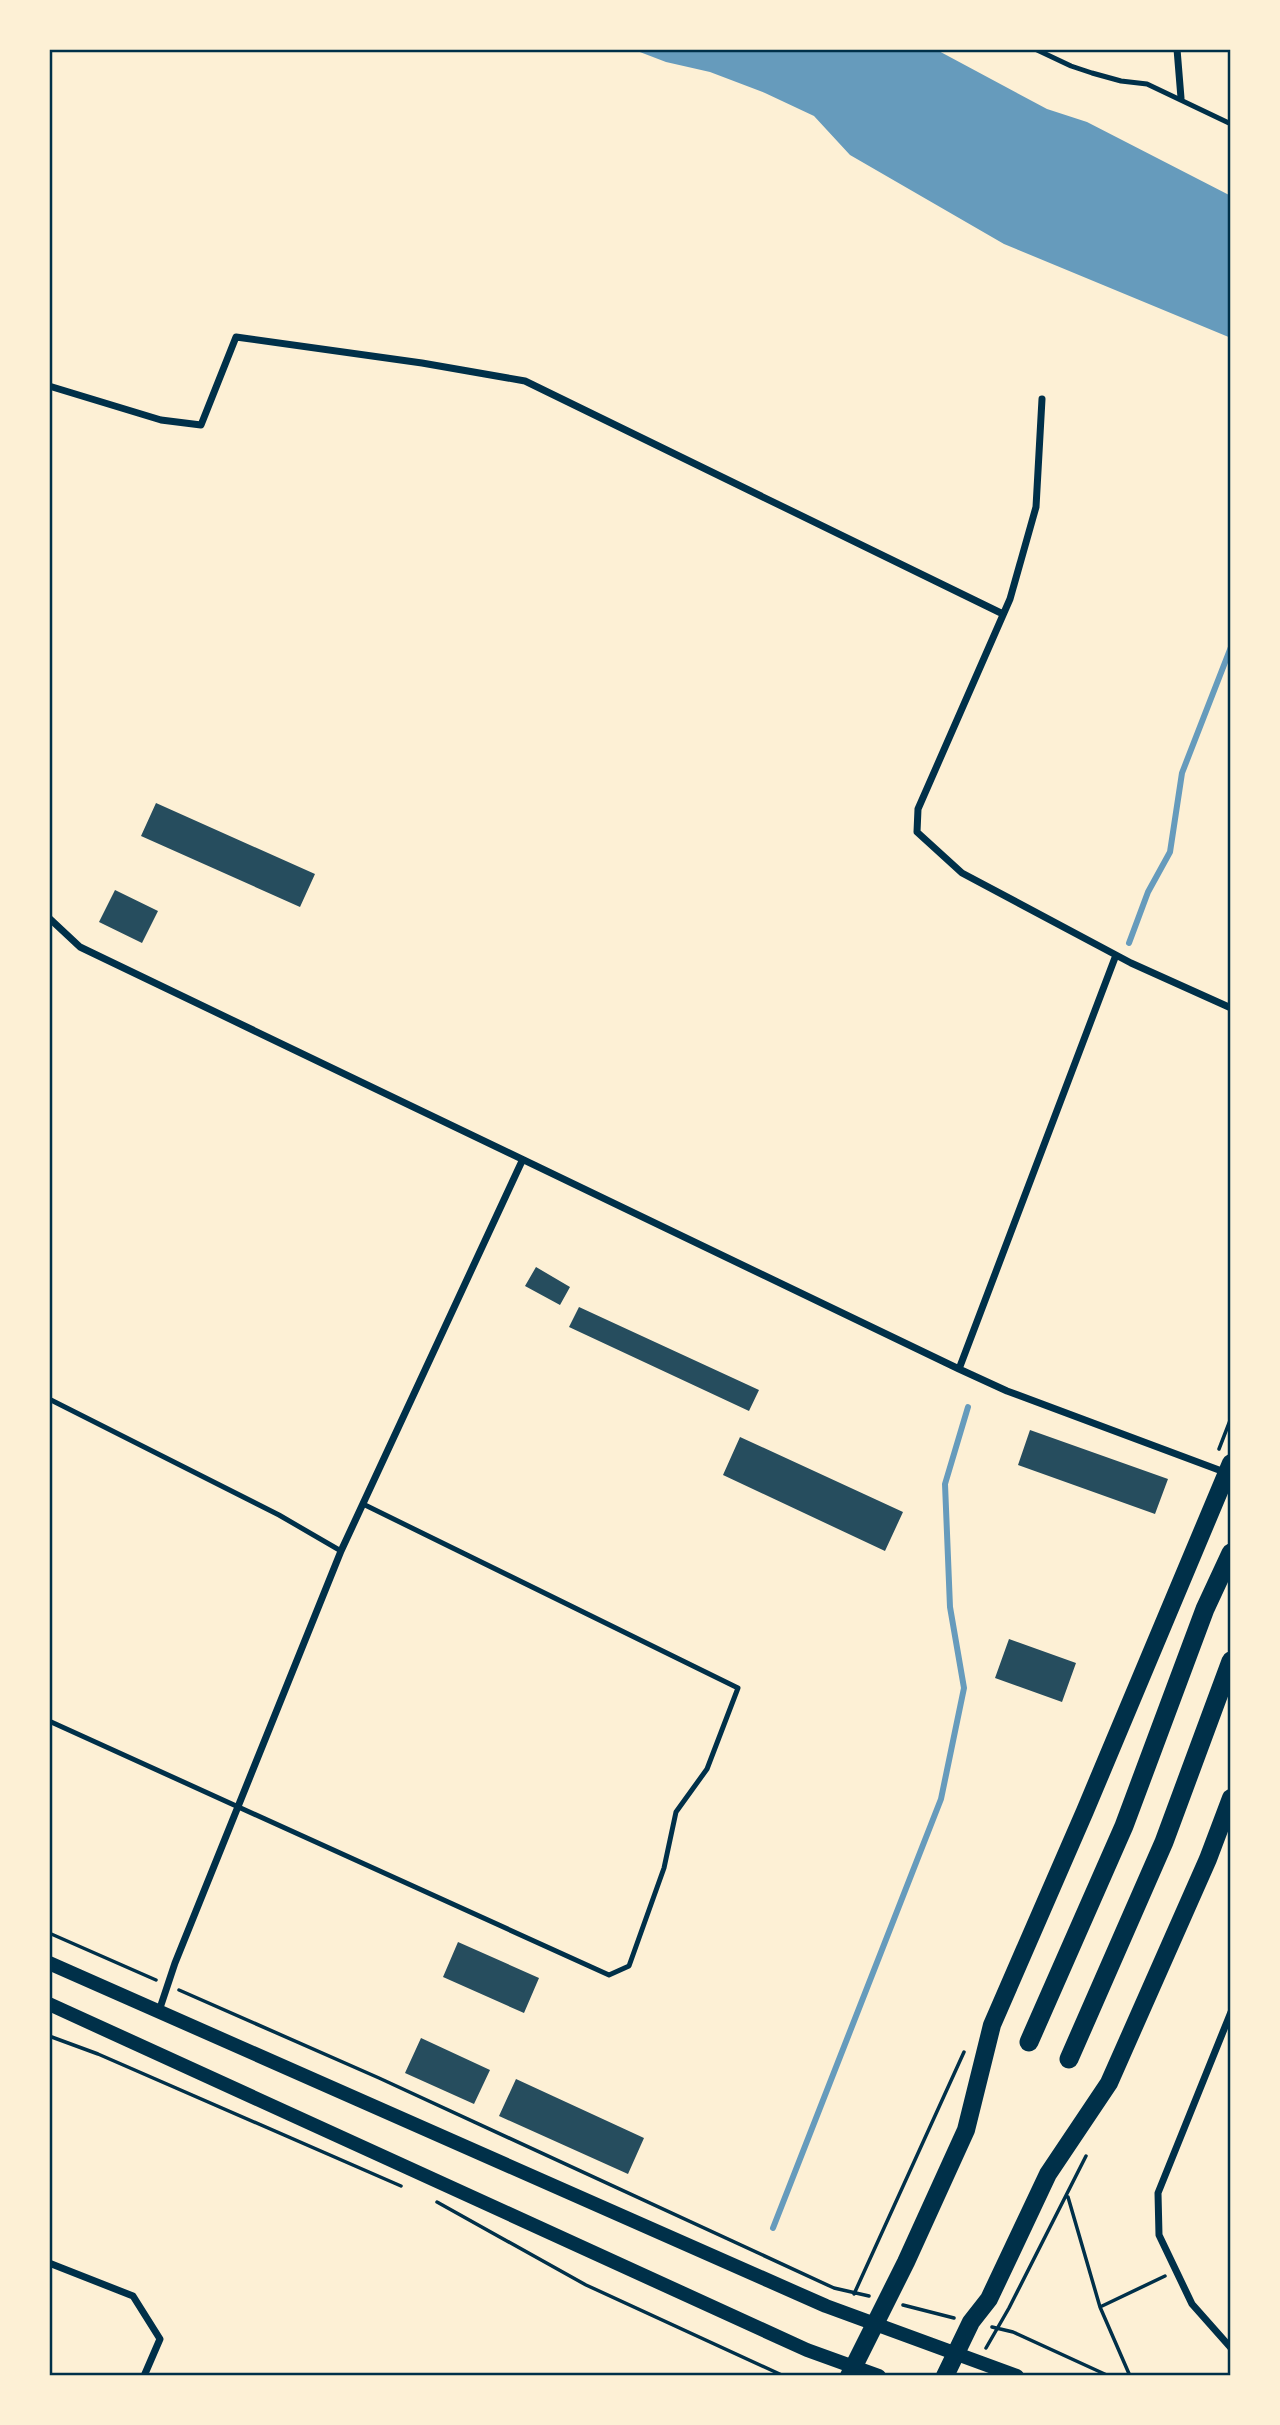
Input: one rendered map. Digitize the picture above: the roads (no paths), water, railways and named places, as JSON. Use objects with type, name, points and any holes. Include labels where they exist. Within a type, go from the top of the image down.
[{"type":"highway","points":[[1029,2042],[1124,1826],[1205,1609],[1231,1553]]},
{"type":"highway","points":[[1069,2059],[1164,1842],[1231,1661]]},
{"type":"main road","points":[[852,2371],[966,2130],[992,2025],[1229,1468]]},
{"type":"main road","points":[[945,2376],[971,2322],[989,2299],[1048,2174],[1109,2082],[1208,1859],[1231,1798]]},
{"type":"main road","points":[[49,1963],[827,2306],[1017,2376]]},
{"type":"main road","points":[[49,2004],[852,2371],[879,2376]]},
{"type":"street","points":[[1177,49],[1181,98]]},
{"type":"street","points":[[49,386],[161,420],[201,425],[236,337],[422,363],[525,381],[1003,614]]},
{"type":"street","points":[[1042,399],[1037,507],[1003,614],[918,809],[917,832],[962,873],[1116,955],[1231,1008]]},
{"type":"street","points":[[49,918],[80,947],[959,1369],[1007,1391],[1229,1468]]},
{"type":"street","points":[[959,1369],[1116,955]]},
{"type":"street","points":[[159,2011],[237,1807],[341,1551],[522,1161]]},
{"type":"street","points":[[1231,2012],[1157,2193],[1159,2235],[1192,2304],[1231,2348]]},
{"type":"street","points":[[49,2263],[133,2296],[160,2339],[144,2376]]},
{"type":"lane","points":[[1035,49],[1071,66],[1121,81],[1147,84],[1231,124]]},
{"type":"lane","points":[[49,1399],[279,1515],[341,1551]]},
{"type":"lane","points":[[49,1721],[609,1975],[629,1966],[664,1868],[676,1812],[707,1769],[738,1688],[363,1504]]},
{"type":"water","points":[[632,49],[935,49],[1047,109],[1087,122],[1231,196],[1231,338],[1004,244],[850,155],[814,116],[710,72],[666,62]]},
{"type":"waterway","points":[[1129,943],[1148,892],[1170,852],[1182,773],[1231,647]]},
{"type":"waterway","points":[[773,2228],[941,1799],[964,1688],[950,1607],[945,1484],[968,1407]]}]
